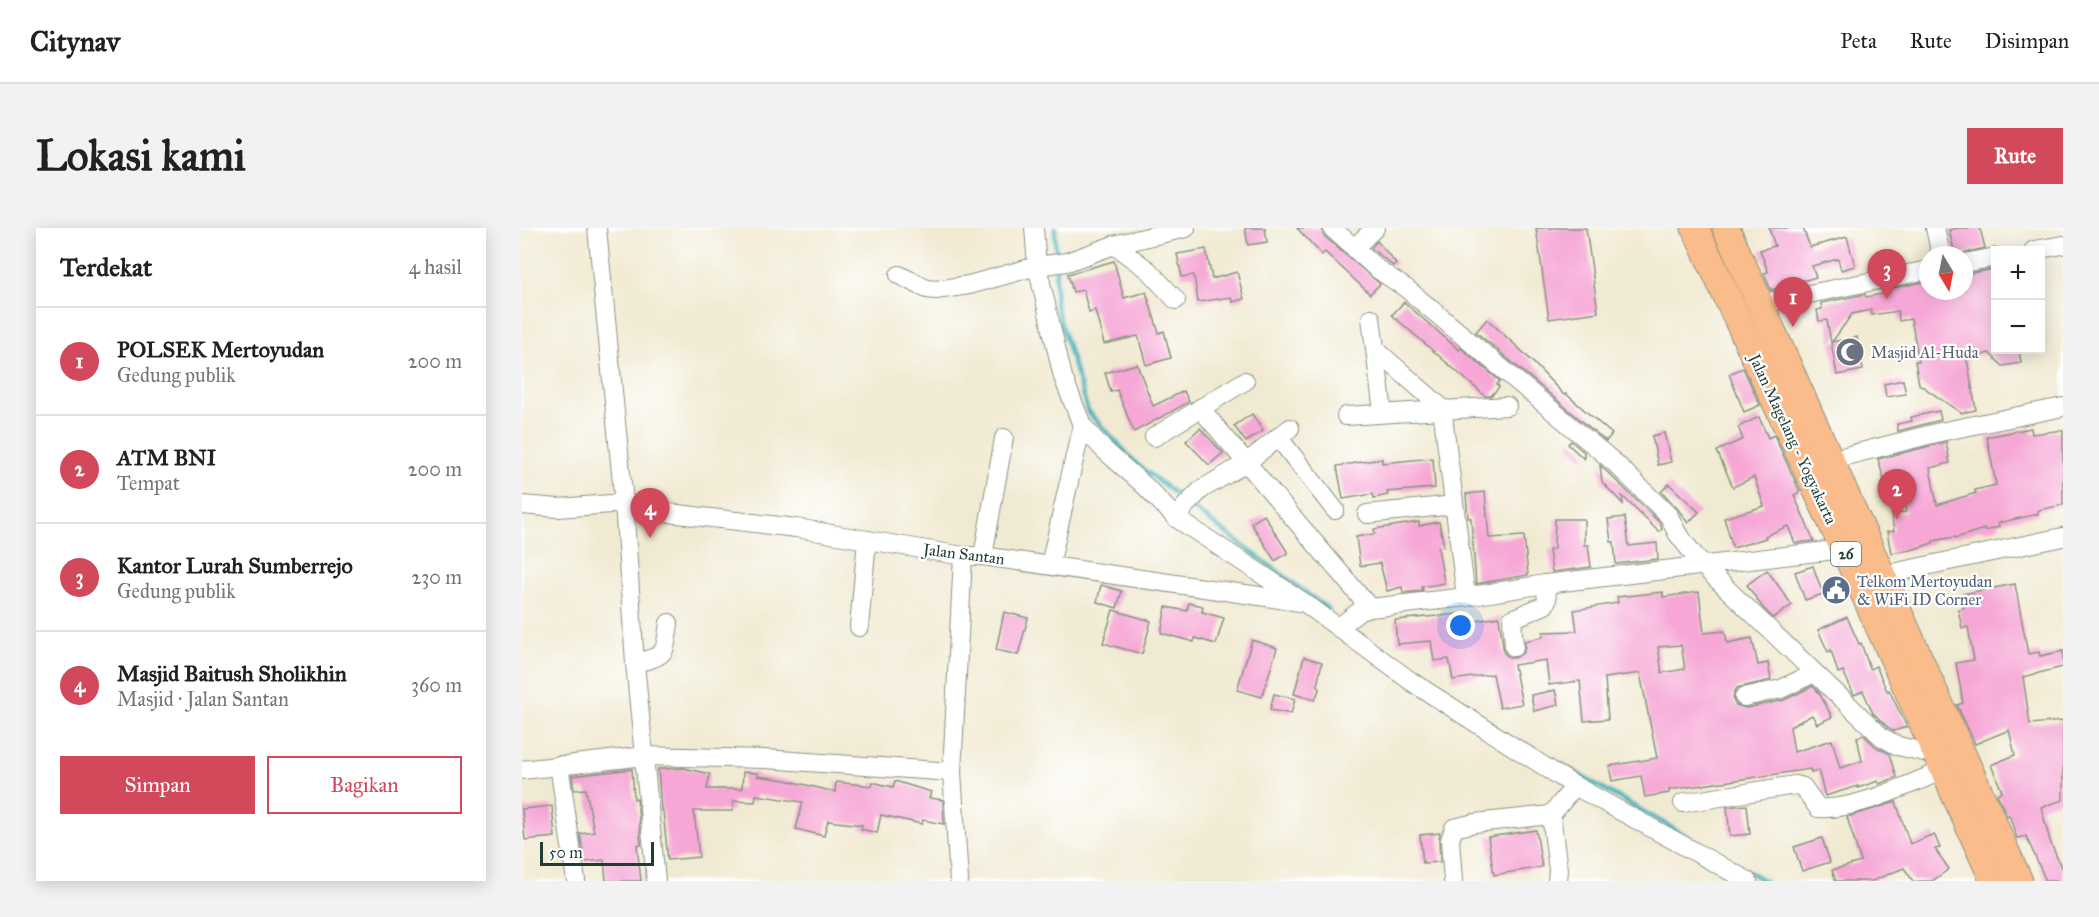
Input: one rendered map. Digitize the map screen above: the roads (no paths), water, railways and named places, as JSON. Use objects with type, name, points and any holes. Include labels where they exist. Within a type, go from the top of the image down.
[{"type":"highway","name":"Jalan Magelang - Yogyakarta","points":[[1695,228],[1844,549],[1994,881]]},
{"type":"highway","name":"Jalan Magelang - Yogyakarta","points":[[1726,228],[2019,881]]},
{"type":"highway","points":[[1766,382],[1793,376]]},
{"type":"street","points":[[597,228],[624,503],[635,663],[656,881]]},
{"type":"street","points":[[1034,228],[1063,377],[1082,426],[1103,449],[1145,486],[1305,603],[1341,625],[1412,682],[1575,786],[1748,881]]},
{"type":"street","points":[[899,275],[927,289],[936,290],[969,285],[1042,266],[1067,262],[1114,245],[1186,228]]},
{"type":"street","points":[[1332,228],[1376,268],[1407,289],[1615,462],[1669,516],[1677,533],[1702,565],[1882,737],[1898,747],[1941,763]]},
{"type":"street","points":[[1354,248],[1375,228]]},
{"type":"street","points":[[1935,228],[1939,246]]},
{"type":"street","points":[[1114,245],[1149,270],[1176,300]]},
{"type":"street","points":[[2045,248],[2063,245]]},
{"type":"street","points":[[1973,261],[1991,258]]},
{"type":"street","points":[[1759,304],[1919,272]]},
{"type":"street","points":[[1371,318],[1383,413]]},
{"type":"street","points":[[1375,349],[1442,408],[1466,597]]},
{"type":"street","points":[[1154,437],[1245,381]]},
{"type":"street","points":[[1346,416],[1442,408],[1507,406]]},
{"type":"street","points":[[1830,460],[1940,432],[2063,407]]},
{"type":"street","points":[[1200,408],[1365,610]]},
{"type":"street","points":[[1050,565],[1082,426]]},
{"type":"street","points":[[1181,512],[1202,489],[1246,463],[1284,432],[1335,510]]},
{"type":"street","points":[[983,556],[1004,438]]},
{"type":"street","points":[[522,505],[558,508],[624,503]]},
{"type":"street","name":"Jalan Santan","points":[[624,503],[652,511],[796,528],[963,556],[983,556],[1050,565],[1305,603]]},
{"type":"street","points":[[1367,514],[1454,506]]},
{"type":"street","points":[[1883,575],[2063,537]]},
{"type":"street","points":[[859,627],[867,540]]},
{"type":"street","points":[[1341,625],[1365,610],[1545,584],[1844,549]]},
{"type":"street","points":[[959,881],[952,772],[963,556]]},
{"type":"street","points":[[1514,646],[1512,619],[1545,605],[1547,600],[1545,584]]},
{"type":"street","points":[[635,663],[662,655],[669,623]]},
{"type":"street","points":[[1744,697],[1781,689],[1814,673]]},
{"type":"street","points":[[522,770],[645,756],[765,759],[952,772]]},
{"type":"street","points":[[1683,803],[1795,785],[1803,787],[1818,808],[1852,804],[1941,763]]},
{"type":"street","points":[[559,765],[576,881]]},
{"type":"street","points":[[1453,881],[1450,835],[1454,828],[1475,823],[1551,815],[1575,786]]},
{"type":"street","points":[[1551,815],[1558,870],[1557,881]]},
{"type":"waterway","points":[[1055,228],[1056,258]]},
{"type":"waterway","points":[[1056,266],[1055,303],[1088,412],[1138,465],[1185,501]]},
{"type":"waterway","points":[[1191,507],[1328,609]]},
{"type":"waterway","points":[[1525,744],[1737,865]]},
{"type":"waterway","points":[[1749,872],[1765,881]]},
{"type":"place","name":"Kantor Lurah Sumberrejo","points":[[1887,299]]},
{"type":"place","name":"POLSEK Mertoyudan","points":[[1793,327]]},
{"type":"place","name":"Masjid Al-Huda","points":[[1850,352]]},
{"type":"place","name":"ATM BNI","points":[[1897,519]]},
{"type":"place","name":"Masjid Baitush Sholikhin","points":[[650,538]]},
{"type":"place","name":"Telkom Mertoyudan & WiFi ID Corner","points":[[1836,590]]}]
